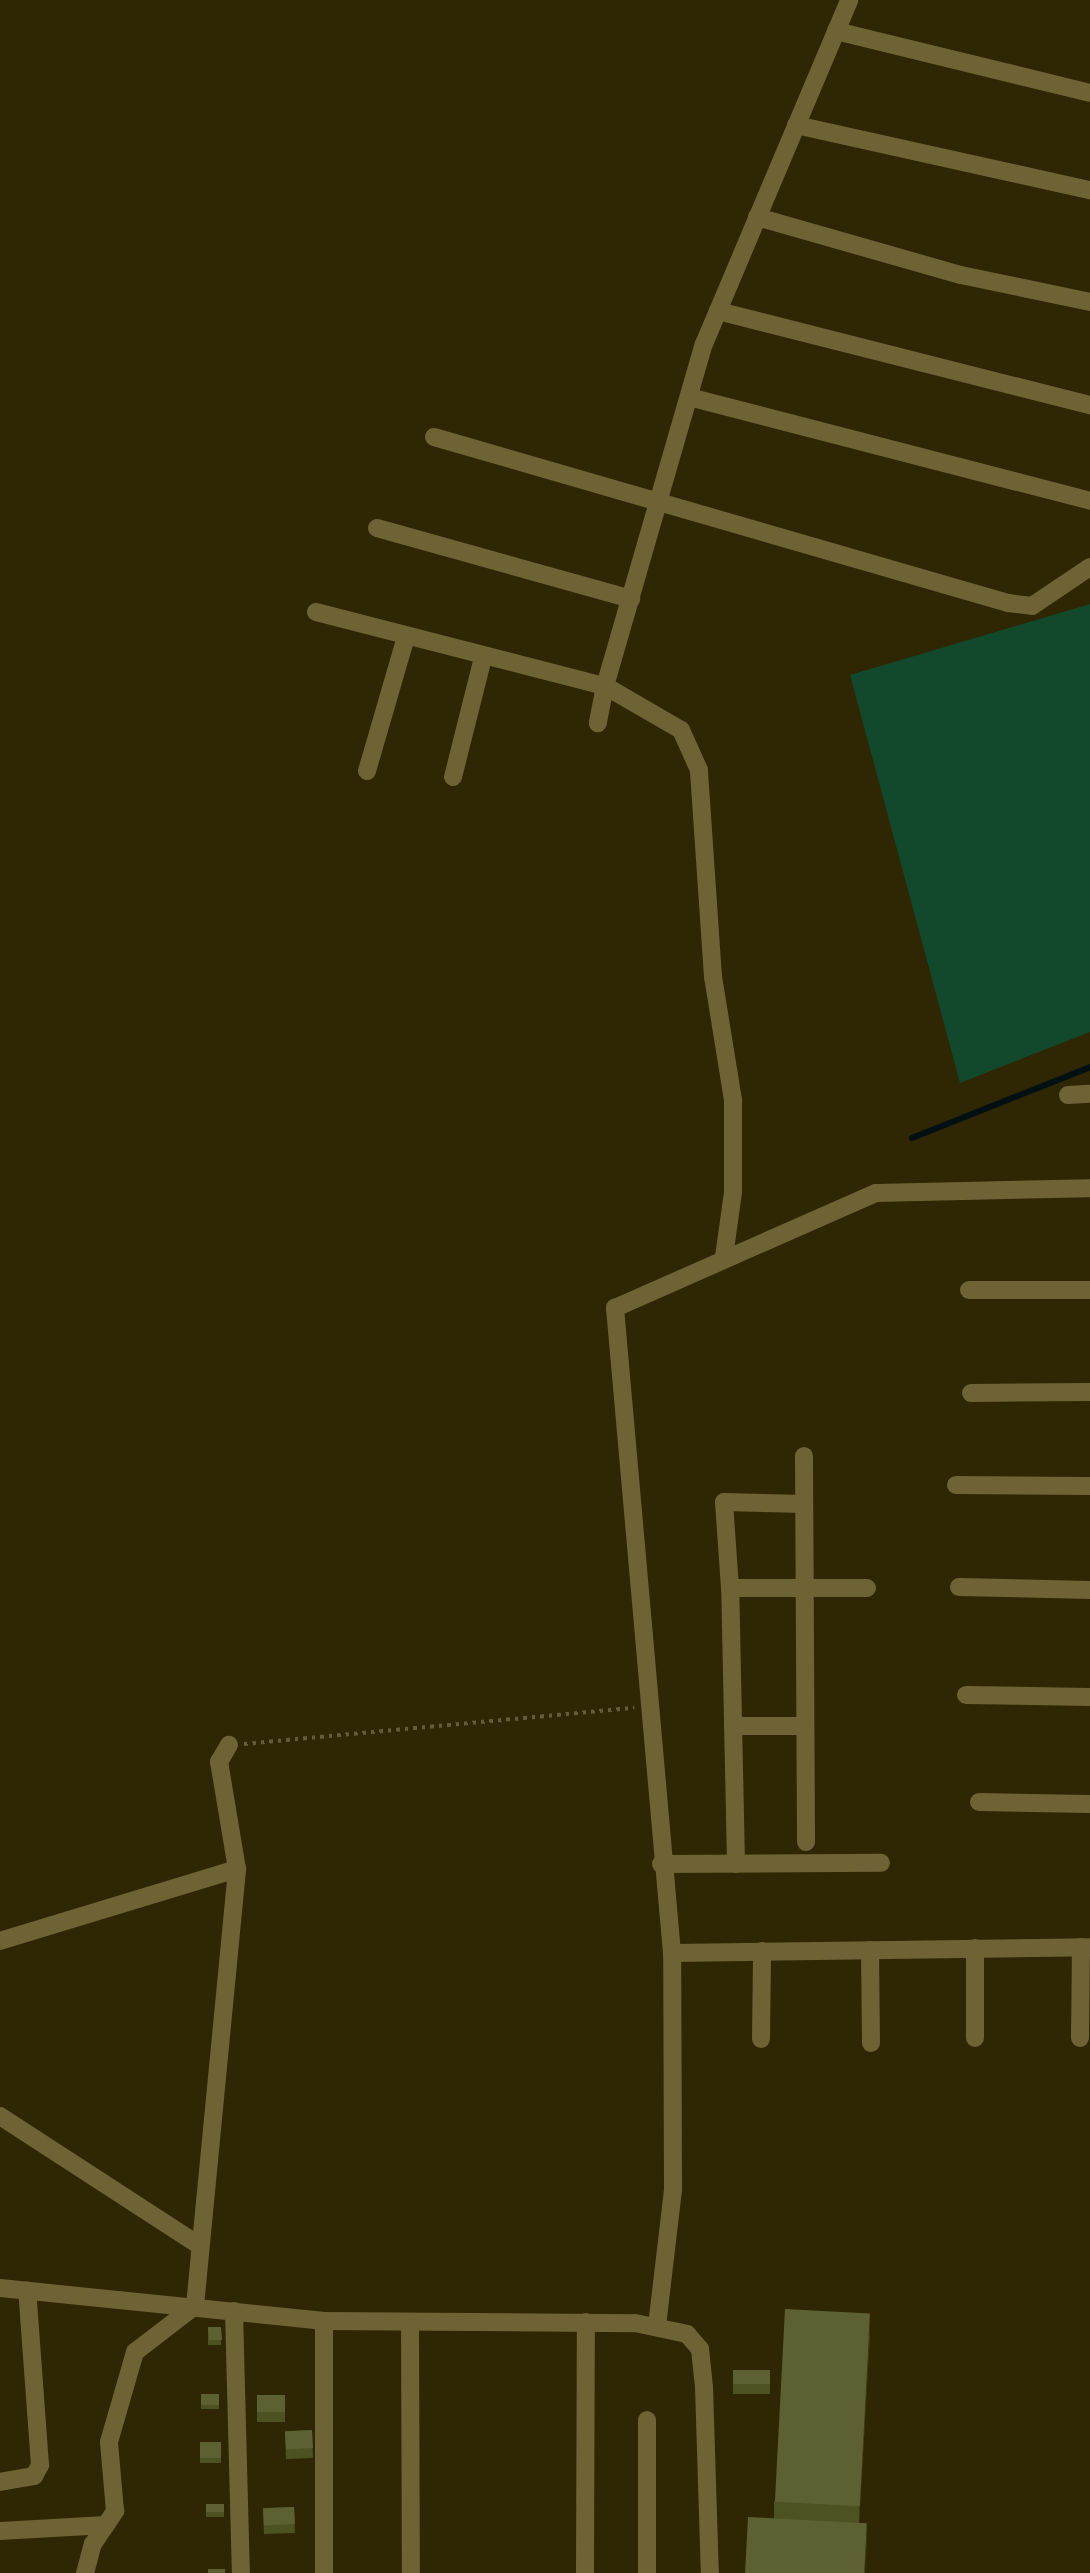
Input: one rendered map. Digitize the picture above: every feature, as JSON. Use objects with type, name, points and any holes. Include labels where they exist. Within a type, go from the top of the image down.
[{"type":"street","points":[[598,723],[605,686],[658,503],[689,397],[718,312],[849,0]]},
{"type":"street","points":[[836,31],[1090,93]]},
{"type":"street","points":[[796,125],[1090,190]]},
{"type":"street","points":[[758,217],[961,275],[1090,302]]},
{"type":"street","points":[[718,312],[1090,405]]},
{"type":"street","points":[[689,397],[1090,501]]},
{"type":"street","points":[[434,437],[1008,603],[1032,606],[1090,567]]},
{"type":"street","points":[[377,528],[631,599]]},
{"type":"street","points":[[316,612],[483,659],[605,686],[681,730],[699,770],[712,977],[733,1100],[733,1192],[724,1257]]},
{"type":"street","points":[[367,771],[406,637]]},
{"type":"street","points":[[453,778],[483,659]]},
{"type":"street","points":[[1069,1094],[1090,1094]]},
{"type":"street","points":[[657,2326],[673,2189],[671,1953],[647,1707],[615,1308],[724,1257],[876,1193],[1090,1188]]},
{"type":"street","points":[[969,1290],[1090,1290]]},
{"type":"street","points":[[971,1393],[1090,1392]]},
{"type":"street","points":[[804,1456],[806,1842]]},
{"type":"street","points":[[956,1485],[1090,1486]]},
{"type":"street","points":[[736,1864],[730,1588],[724,1502],[804,1504]]},
{"type":"street","points":[[959,1587],[1090,1590]]},
{"type":"street","points":[[730,1588],[867,1588]]},
{"type":"street","points":[[966,1695],[1090,1698]]},
{"type":"street","points":[[733,1726],[804,1726]]},
{"type":"street","points":[[195,2306],[197,2244],[237,1869],[219,1771],[229,1745]]},
{"type":"street","points":[[979,1802],[1090,1804]]},
{"type":"street","points":[[661,1864],[881,1863]]},
{"type":"street","points":[[0,1941],[237,1869]]},
{"type":"street","points":[[671,1953],[1086,1947],[1080,2038]]},
{"type":"street","points":[[975,1948],[975,2038]]},
{"type":"street","points":[[870,1950],[871,2043]]},
{"type":"street","points":[[761,2039],[762,1951]]},
{"type":"street","points":[[0,2116],[197,2244]]},
{"type":"street","points":[[0,2288],[324,2321],[586,2322],[657,2326],[687,2334],[700,2349],[710,2573]]},
{"type":"street","points":[[0,2482],[34,2476],[40,2465],[27,2290]]},
{"type":"street","points":[[85,2573],[115,2511],[116,2491],[109,2442],[135,2352],[195,2306]]},
{"type":"street","points":[[234,2311],[241,2573]]},
{"type":"street","points":[[324,2321],[324,2573]]},
{"type":"street","points":[[410,2322],[411,2573]]},
{"type":"street","points":[[585,2573],[586,2322]]},
{"type":"street","points":[[647,2573],[648,2420]]},
{"type":"street","points":[[0,2531],[106,2525]]},
{"type":"path","points":[[229,1745],[647,1707]]},
{"type":"green space","points":[[1090,604],[1090,1032],[960,1083],[850,675]]},
{"type":"building","points":[[785,2309],[870,2313],[860,2506],[775,2502]]},
{"type":"building","points":[[208,2327],[221,2327],[222,2340],[209,2340]]},
{"type":"building","points":[[733,2370],[770,2370],[770,2384],[733,2384]]},
{"type":"building","points":[[201,2394],[219,2394],[219,2405],[201,2405]]},
{"type":"building","points":[[257,2395],[285,2395],[285,2412],[257,2412]]},
{"type":"building","points":[[312,2430],[313,2448],[286,2449],[285,2431]]},
{"type":"building","points":[[200,2442],[221,2442],[221,2458],[200,2458]]},
{"type":"building","points":[[206,2504],[224,2504],[224,2512],[206,2512]]},
{"type":"building","points":[[294,2507],[295,2524],[264,2526],[263,2509]]},
{"type":"building","points":[[748,2517],[867,2523],[864,2573],[745,2573]]},
{"type":"building","points":[[208,2569],[225,2569],[225,2573],[208,2573]]},
{"type":"waterway","points":[[912,1138],[1090,1067]]}]
